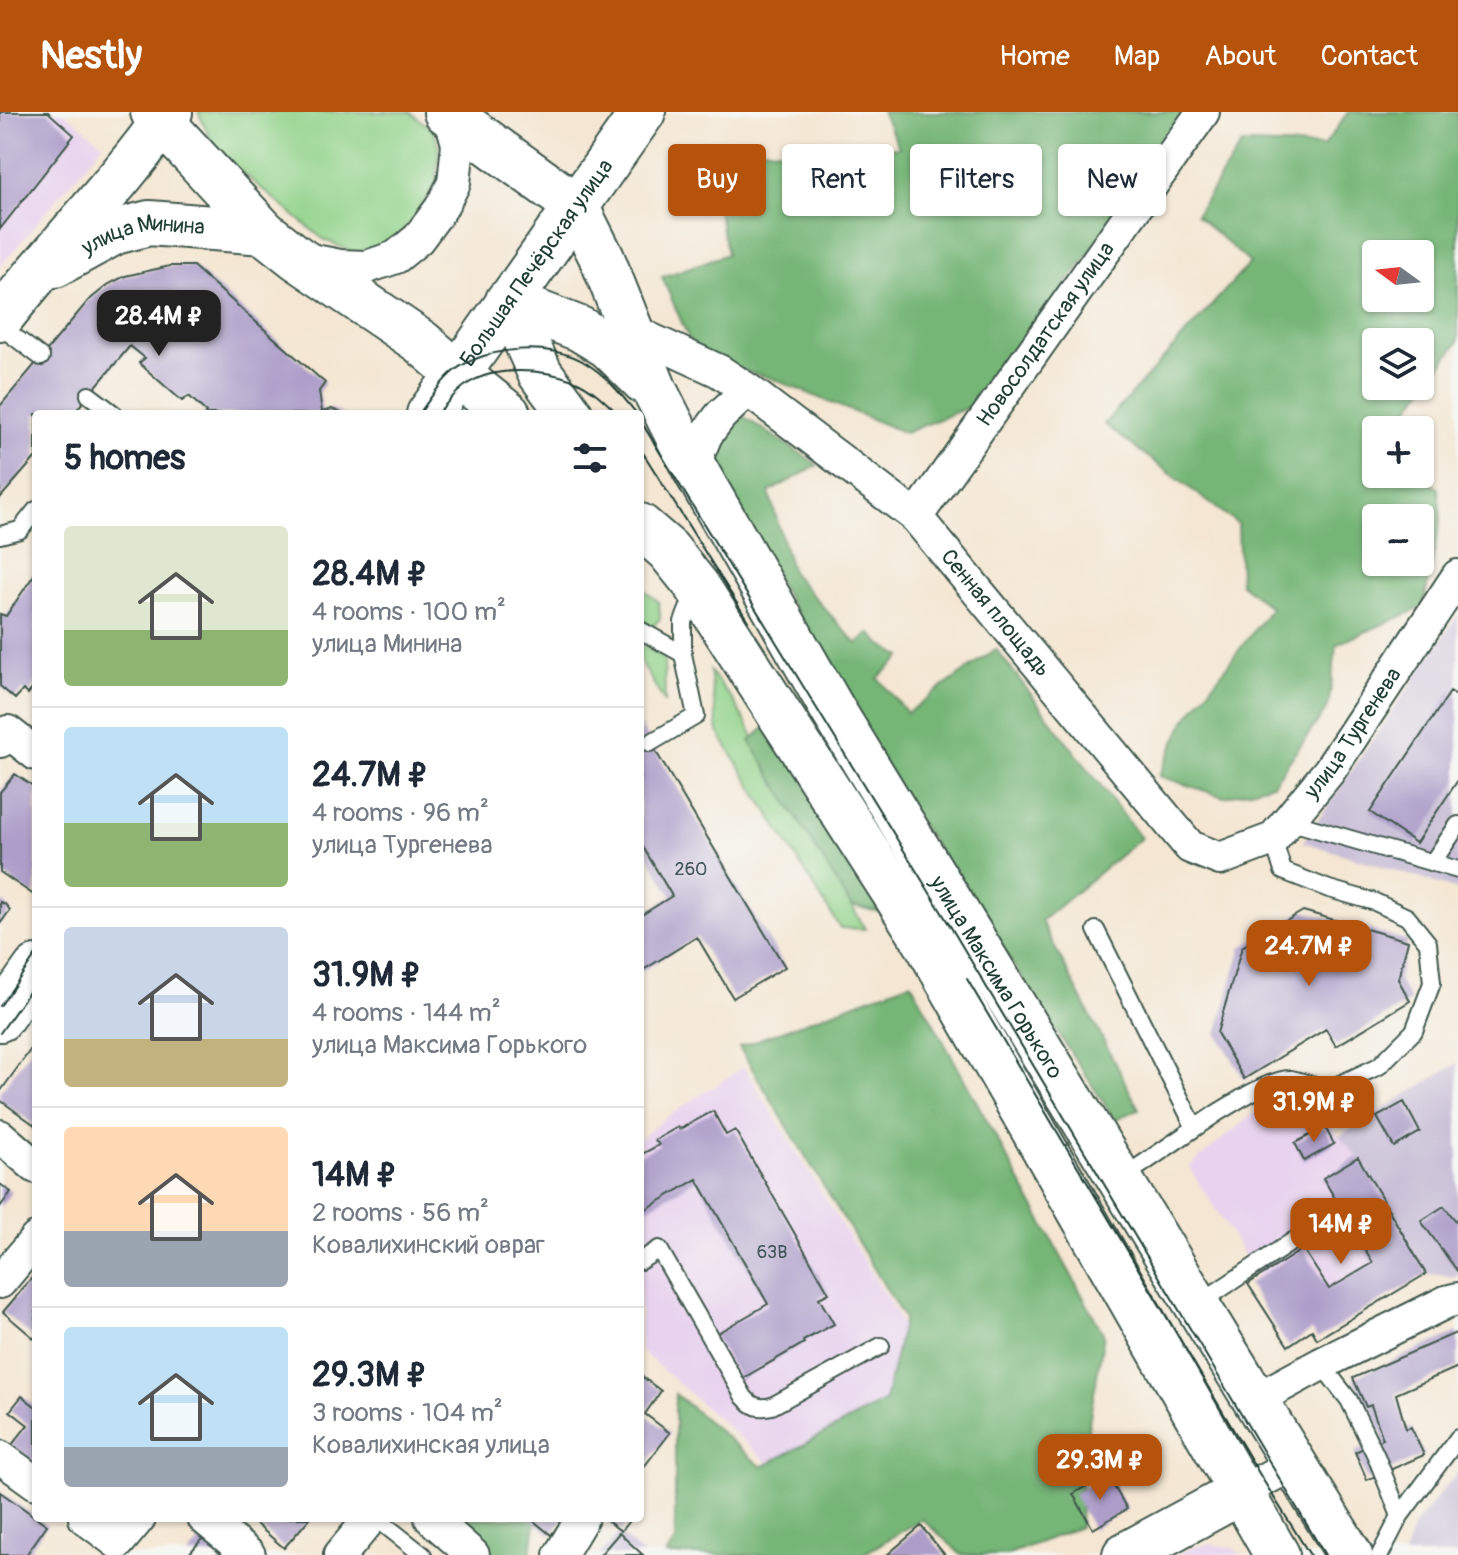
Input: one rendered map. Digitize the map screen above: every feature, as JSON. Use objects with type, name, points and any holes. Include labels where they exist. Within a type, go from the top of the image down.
[{"type":"main road","name":"Большая Печёрская улица","points":[[432,410],[643,112]]},
{"type":"main road","points":[[448,114],[576,206]]},
{"type":"main road","points":[[162,115],[280,245],[421,342],[503,410]]},
{"type":"main road","name":"улица Минина","points":[[0,319],[137,155],[162,115]]},
{"type":"main road","name":"улица Максима Горького","points":[[576,206],[602,258],[655,391],[693,466],[834,712],[1350,1555]]},
{"type":"main road","name":"улица Минина","points":[[32,277],[115,232],[149,223],[280,245]]},
{"type":"main road","points":[[508,301],[540,373],[567,410]]},
{"type":"main road","name":"улица Максима Горького","points":[[508,301],[580,329],[608,346],[655,391]]},
{"type":"main road","name":"улица Максима Горького","points":[[644,519],[654,538],[697,586],[927,944],[1277,1555]]},
{"type":"main road","points":[[0,1019],[32,974]]},
{"type":"main road","points":[[1125,1555],[1241,1492]]},
{"type":"street","name":"Новосолдатская улица","points":[[916,517],[1203,112]]},
{"type":"street","points":[[280,245],[340,266],[367,267],[396,257],[418,239],[441,208],[454,183],[458,144],[448,114]]},
{"type":"street","name":"Сенная площадь","points":[[630,330],[719,371],[916,517],[1190,847],[1220,859]]},
{"type":"street","points":[[693,466],[706,435],[721,415],[748,390]]},
{"type":"street","name":"улица Тургенева","points":[[1220,859],[1281,830],[1329,771],[1458,576]]},
{"type":"street","points":[[0,741],[8,732],[32,751]]},
{"type":"street","points":[[0,1136],[32,1164]]},
{"type":"street","points":[[0,1282],[32,1244]]},
{"type":"street","points":[[1255,1400],[1321,1364],[1446,1302],[1458,1299]]},
{"type":"street","points":[[0,1457],[32,1480]]},
{"type":"street","points":[[1241,1492],[1293,1464]]},
{"type":"street","points":[[89,1522],[113,1549],[136,1522]]},
{"type":"street","points":[[209,1522],[249,1555]]},
{"type":"street","points":[[340,1555],[369,1522]]},
{"type":"street","points":[[436,1522],[473,1555]]},
{"type":"street","points":[[560,1555],[580,1522]]},
{"type":"lane","points":[[0,326],[41,357]]},
{"type":"lane","points":[[89,395],[109,410]]},
{"type":"lane","points":[[0,535],[20,530],[32,515]]},
{"type":"lane","points":[[650,743],[696,716],[683,654],[683,622],[697,586]]},
{"type":"lane","points":[[644,632],[683,654]]},
{"type":"lane","points":[[1432,863],[1458,825]]},
{"type":"lane","points":[[1120,1179],[1219,1111],[1256,1090],[1288,1079],[1327,1090],[1379,1066],[1414,1031],[1432,983],[1428,943],[1407,917],[1375,902],[1283,871],[1281,830],[1458,870]]},
{"type":"lane","points":[[1096,930],[1195,1128]]},
{"type":"lane","points":[[1197,1305],[1314,1227]]},
{"type":"lane","points":[[644,1258],[659,1249],[751,1405],[761,1408],[772,1406],[881,1346]]},
{"type":"lane","points":[[1321,1364],[1349,1400],[1400,1516]]},
{"type":"lane","points":[[1380,1555],[1400,1516],[1458,1438]]},
{"type":"lane","points":[[378,1522],[423,1555]]},
{"type":"shaded area","points":[[0,112],[64,112],[103,144],[0,267]]},
{"type":"shaded area","points":[[1458,615],[1458,890],[1303,842]]},
{"type":"shaded area","points":[[1458,1063],[1458,1277],[1426,1274],[1358,1157],[1339,1136]]},
{"type":"shaded area","points":[[744,1067],[895,1311],[923,1376],[781,1474],[644,1354],[644,1136],[665,1118]]},
{"type":"shaded area","points":[[1278,1093],[1310,1103],[1358,1157],[1426,1274],[1317,1339],[1312,1331],[1288,1346],[1248,1284],[1258,1277],[1189,1167]]},
{"type":"shaded area","points":[[1458,1472],[1458,1555],[1404,1555],[1415,1524]]},
{"type":"shaded area","points":[[1211,1544],[1234,1548],[1241,1555],[1177,1555],[1192,1547]]},
{"type":"green space","points":[[198,112],[410,112],[434,131],[439,146],[436,183],[408,226],[385,247],[361,255],[324,240],[217,152]]},
{"type":"green space","points":[[882,112],[1189,112],[1166,144],[1058,144],[1058,216],[1115,216],[984,401],[905,433],[768,377],[698,360],[662,277],[727,254],[719,216],[766,216],[766,149],[782,151],[782,216],[894,216],[894,147],[899,147]]},
{"type":"green space","points":[[1348,112],[1458,112],[1458,342],[1434,374],[1434,328],[1362,328],[1362,400],[1415,400],[1403,416],[1362,416],[1362,488],[1434,488],[1434,485],[1438,488],[1441,517],[1434,552],[1434,504],[1362,504],[1362,576],[1429,576],[1423,607],[1337,644],[1328,707],[1273,784],[1224,797],[1159,776],[1185,721],[1271,608],[1240,583],[1238,524],[1104,424],[1250,263],[1196,215],[1242,144],[1324,146]]},
{"type":"green space","points":[[735,411],[818,465],[769,492],[792,573],[857,644],[870,633],[902,657],[878,678],[907,713],[996,649],[1141,838],[1041,921],[1139,1109],[1115,1120],[873,751],[698,438]]},
{"type":"green space","points":[[644,590],[659,602],[660,619],[651,628],[644,622]]},
{"type":"green space","points":[[644,646],[664,658],[665,703],[644,667]]},
{"type":"green space","points":[[710,671],[734,702],[865,929],[840,928],[718,732]]},
{"type":"green space","points":[[774,720],[894,915],[851,906],[750,741]]},
{"type":"green space","points":[[911,982],[1104,1335],[1082,1463],[1080,1527],[1006,1555],[962,1555],[922,1519],[862,1555],[666,1555],[675,1541],[675,1394],[762,1467],[885,1401],[904,1318],[739,1047]]},
{"type":"green space","points":[[454,1522],[536,1522],[530,1555],[491,1555]]},
{"type":"building","points":[[0,112],[48,112],[74,135],[0,229]]},
{"type":"building","points":[[170,266],[193,266],[325,383],[319,391],[322,410],[204,410],[189,396],[182,401],[139,363],[145,358],[130,346],[76,410],[32,410],[32,462],[0,498],[0,406],[88,301],[125,276]]},
{"type":"building","points":[[32,578],[32,689],[28,694],[23,690],[15,699],[0,686],[0,614],[6,616]]},
{"type":"building","points":[[1450,692],[1458,697],[1458,780],[1416,843],[1370,812]]},
{"type":"building","points":[[644,732],[785,967],[733,998],[697,937],[644,970],[644,914],[672,896],[644,849]]},
{"type":"building","points":[[15,774],[32,785],[32,894],[0,872],[0,792]]},
{"type":"building","points":[[0,902],[10,910],[0,924]]},
{"type":"building","points":[[1303,911],[1408,941],[1398,979],[1410,1001],[1336,1046],[1326,1029],[1244,1079],[1217,1033],[1242,947]]},
{"type":"building","points":[[32,1048],[32,1123],[0,1100],[0,1092]]},
{"type":"building","points":[[1404,1102],[1420,1132],[1394,1147],[1377,1117]]},
{"type":"building","points":[[713,1111],[726,1135],[735,1130],[829,1293],[819,1298],[834,1324],[740,1380],[714,1335],[768,1304],[697,1179],[644,1210],[644,1153],[659,1145],[655,1140],[678,1127],[680,1129]]},
{"type":"building","points":[[1325,1127],[1334,1144],[1304,1161],[1295,1143]]},
{"type":"building","points":[[1358,1157],[1426,1274],[1317,1339],[1312,1330],[1288,1346],[1248,1284],[1303,1249],[1329,1289],[1373,1263],[1323,1178]]},
{"type":"building","points":[[0,1184],[11,1192],[0,1207]]},
{"type":"building","points":[[1444,1206],[1456,1221],[1458,1218],[1458,1272],[1421,1221]]},
{"type":"building","points":[[32,1278],[32,1337],[3,1312]]},
{"type":"building","points":[[1458,1332],[1458,1367],[1396,1394],[1406,1429],[1411,1427],[1424,1455],[1367,1480],[1355,1452],[1383,1439],[1371,1405],[1366,1407],[1353,1378]]},
{"type":"building","points":[[644,1378],[661,1391],[645,1414],[670,1433],[644,1467]]},
{"type":"building","points":[[22,1396],[32,1404],[32,1462],[11,1446],[28,1425],[10,1411]]},
{"type":"building","points":[[1107,1474],[1127,1509],[1093,1529],[1073,1494]]},
{"type":"building","points":[[0,1492],[32,1514],[32,1522],[47,1525],[26,1555],[0,1555]]},
{"type":"building","points":[[254,1522],[307,1522],[284,1548]]},
{"type":"building","points":[[535,1522],[561,1522],[551,1535]]},
{"type":"building","points":[[609,1522],[628,1522],[621,1531]]},
{"type":"building","points":[[921,1526],[945,1555],[887,1555]]},
{"type":"building","points":[[208,1532],[234,1555],[188,1555]]},
{"type":"building","points":[[619,1533],[643,1555],[600,1555]]},
{"type":"tram line","points":[[422,410],[444,380],[467,363],[500,352],[537,349],[570,356],[592,367],[634,410]]},
{"type":"tram line","points":[[441,410],[469,383],[492,374],[520,371],[548,373],[573,380],[592,390],[614,410]]},
{"type":"tram line","points":[[644,427],[952,929],[1325,1555]]},
{"type":"tram line","points":[[644,454],[748,621]]},
{"type":"tram line","points":[[0,1006],[32,961]]},
{"type":"tram line","points":[[967,979],[1310,1555]]},
{"type":"tram line","points":[[0,1033],[32,988]]}]
